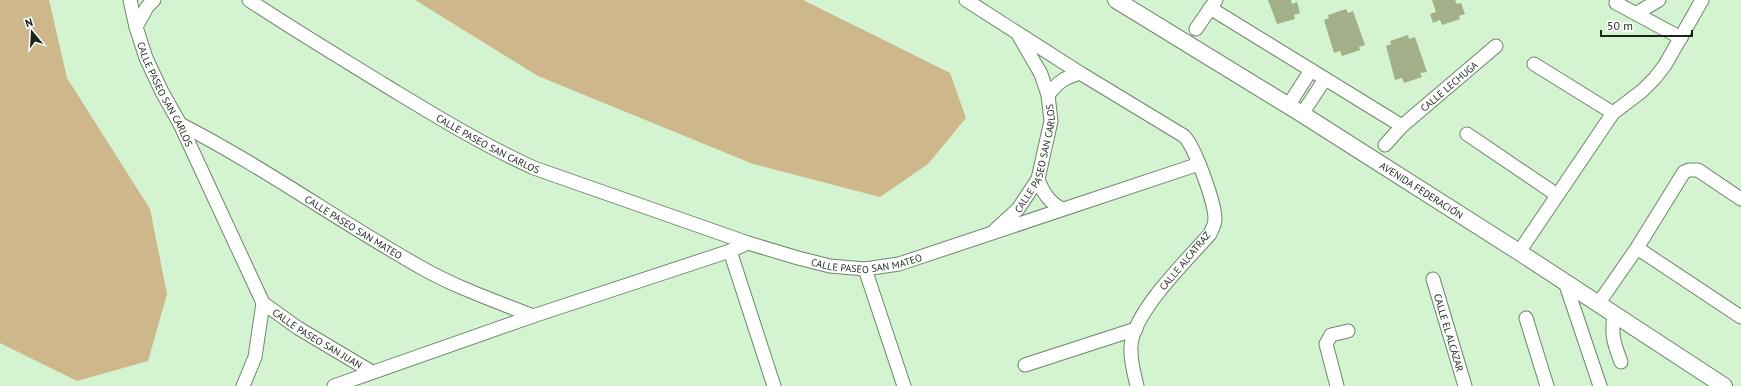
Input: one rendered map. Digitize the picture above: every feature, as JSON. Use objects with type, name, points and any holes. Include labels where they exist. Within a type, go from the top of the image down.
[{"type":"main road","name":"AVENIDA FEDERACIÓN","points":[[1116,0],[1302,114],[1519,252],[1724,386]]},
{"type":"street","name":"CALLE PASEO SAN CARLOS","points":[[130,0],[136,28],[146,58],[162,92],[180,124],[263,303]]},
{"type":"street","points":[[136,28],[147,7],[154,0]]},
{"type":"street","name":"CALLE PASEO SAN CARLOS","points":[[249,0],[462,132],[501,153],[534,168],[748,243]]},
{"type":"street","name":"CALLE PASEO SAN CARLOS","points":[[966,0],[1080,73],[1184,136]]},
{"type":"street","points":[[1637,13],[1659,0]]},
{"type":"street","points":[[1519,252],[1613,113],[1642,91],[1655,78],[1681,38],[1702,0]]},
{"type":"street","points":[[1616,3],[1681,38]]},
{"type":"street","points":[[1196,29],[1213,4],[1311,70],[1402,126]]},
{"type":"street","name":"CALLE PASEO SAN CARLOS","points":[[992,233],[1018,209],[1038,179],[1051,121],[1048,95],[1041,74],[1016,32]]},
{"type":"street","name":"CALLE LECHUGA","points":[[1385,145],[1402,126],[1496,46]]},
{"type":"street","points":[[1534,64],[1613,113]]},
{"type":"street","points":[[1288,106],[1311,70]]},
{"type":"street","points":[[1048,95],[1058,82],[1067,76],[1080,73]]},
{"type":"street","points":[[1302,114],[1325,79]]},
{"type":"street","name":"CALLE PASEO SAN MATEO","points":[[180,124],[217,143],[423,269],[472,292],[533,316]]},
{"type":"street","points":[[1467,134],[1557,195]]},
{"type":"street","name":"CALLE ALCATRAZ","points":[[1137,386],[1133,369],[1131,346],[1136,329],[1147,308],[1172,276],[1210,234],[1214,226],[1214,211],[1199,164],[1194,150],[1184,136]]},
{"type":"street","name":"CALLE PASEO SAN MATEO","points":[[748,243],[830,266],[865,269],[899,264],[1199,164]]},
{"type":"street","points":[[1598,304],[1637,248],[1684,172],[1689,170],[1698,170],[1741,199]]},
{"type":"street","points":[[1038,179],[1043,192],[1052,204],[1062,210]]},
{"type":"street","points":[[334,386],[533,316],[730,251],[748,243]]},
{"type":"street","points":[[1637,248],[1741,317]]},
{"type":"street","points":[[730,251],[774,386]]},
{"type":"street","points":[[865,269],[904,386]]},
{"type":"street","name":"CALLE EL ALCÁZAR","points":[[1433,279],[1465,386]]},
{"type":"street","points":[[1565,282],[1600,386]]},
{"type":"street","points":[[243,386],[254,357],[263,303]]},
{"type":"street","name":"CALLE PASEO SAN JUAN","points":[[263,303],[298,328],[372,372]]},
{"type":"street","points":[[1614,315],[1612,330],[1621,362]]},
{"type":"street","points":[[1526,318],[1547,386]]},
{"type":"street","points":[[1025,365],[1136,329]]},
{"type":"street","points":[[1337,386],[1326,344],[1331,335],[1348,331]]},
{"type":"shaded area","points":[[0,0],[49,0],[67,78],[150,209],[167,294],[148,361],[77,381],[0,343]]},
{"type":"shaded area","points":[[415,0],[803,0],[950,73],[966,118],[928,164],[880,197],[753,164],[538,76]]},
{"type":"building","points":[[1268,0],[1291,0],[1292,4],[1297,2],[1300,13],[1294,15],[1295,19],[1277,24]]},
{"type":"building","points":[[1432,0],[1455,0],[1457,4],[1461,3],[1465,14],[1459,16],[1460,19],[1442,25],[1440,20],[1433,23],[1430,14],[1436,12]]},
{"type":"building","points":[[1346,9],[1348,13],[1353,11],[1365,45],[1359,47],[1360,50],[1342,56],[1340,51],[1334,53],[1324,20],[1329,18],[1328,15]]},
{"type":"building","points":[[1408,35],[1409,39],[1415,37],[1427,72],[1420,73],[1422,77],[1404,83],[1402,78],[1395,80],[1386,46],[1391,44],[1390,41]]}]
